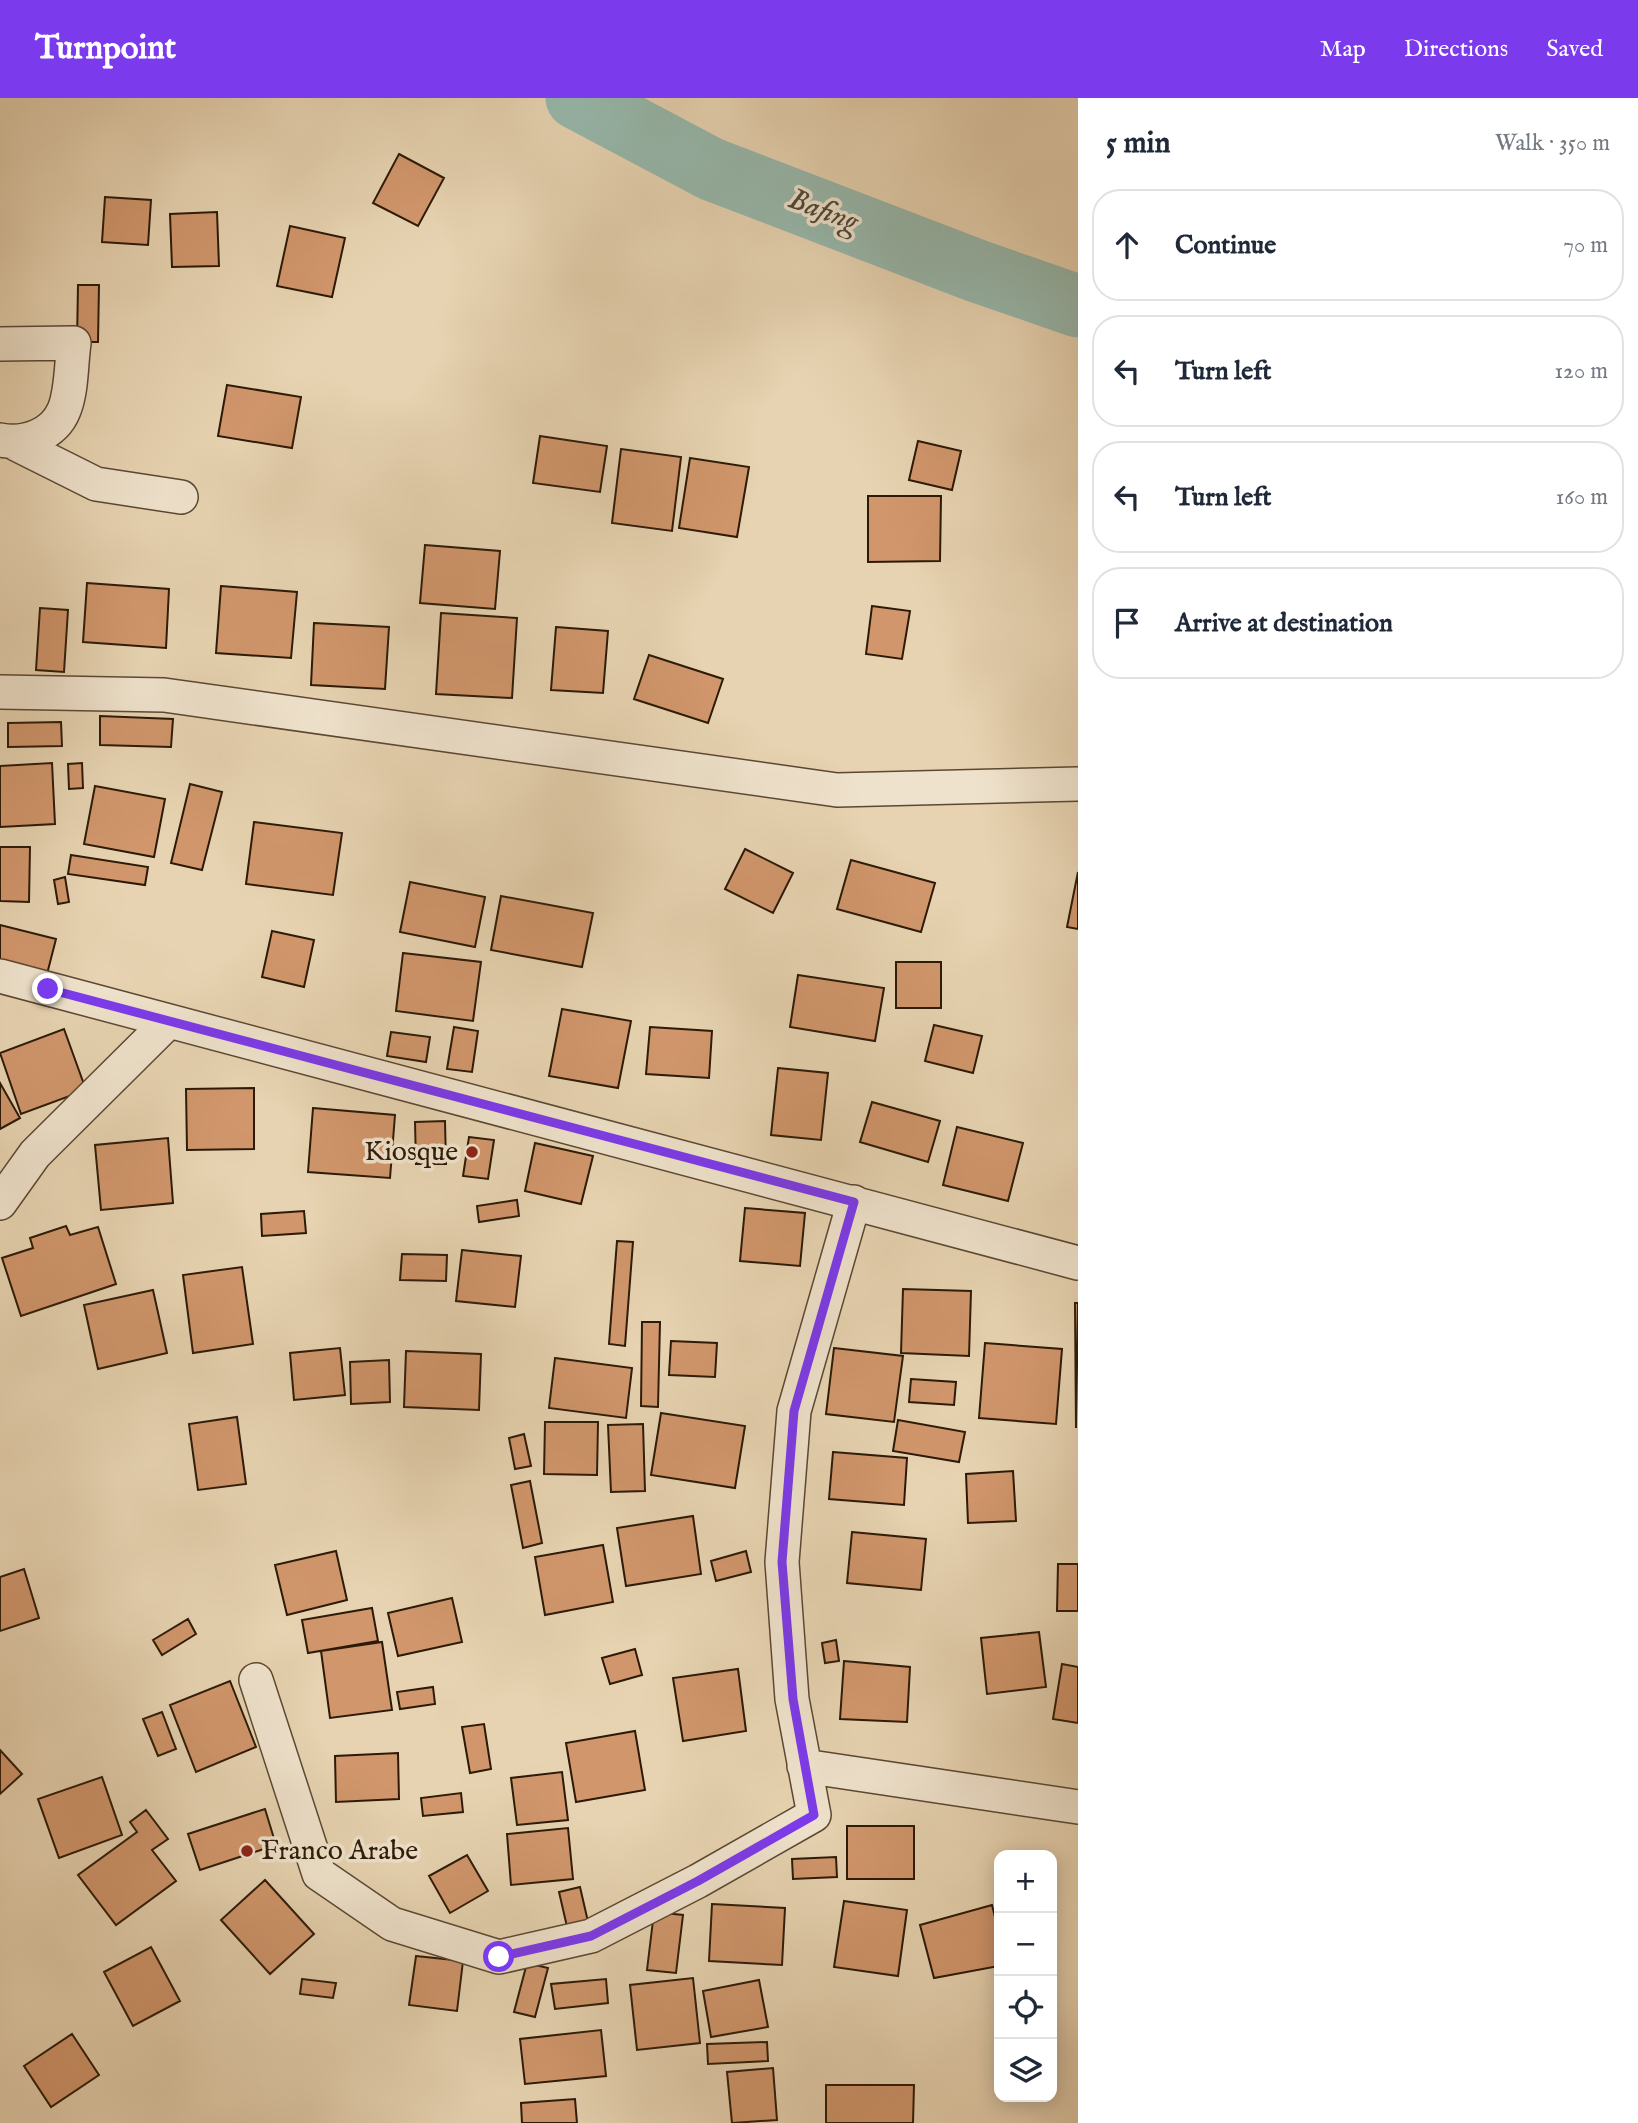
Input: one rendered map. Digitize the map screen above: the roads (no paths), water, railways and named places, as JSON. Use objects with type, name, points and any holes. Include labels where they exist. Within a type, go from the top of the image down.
[{"type":"street","points":[[0,344],[74,343],[64,410],[48,432],[8,442]]},
{"type":"street","points":[[8,442],[96,484],[181,497]]},
{"type":"street","points":[[0,692],[164,695],[837,789],[1078,784]]},
{"type":"street","points":[[0,976],[167,1023],[854,1202],[1078,1264]]},
{"type":"street","points":[[0,1203],[35,1154],[167,1023]]},
{"type":"street","points":[[256,1680],[319,1874],[392,1924],[499,1957],[591,1936],[698,1881],[814,1815],[793,1699],[782,1562],[794,1411],[854,1202]]},
{"type":"street","points":[[804,1766],[1078,1807]]},
{"type":"waterway","name":"Bafing","points":[[577,98],[711,169],[977,271],[1078,306]]},
{"type":"place","name":"Kiosque","points":[[472,1152]]},
{"type":"place","name":"Franco Arabe","points":[[247,1851]]}]
